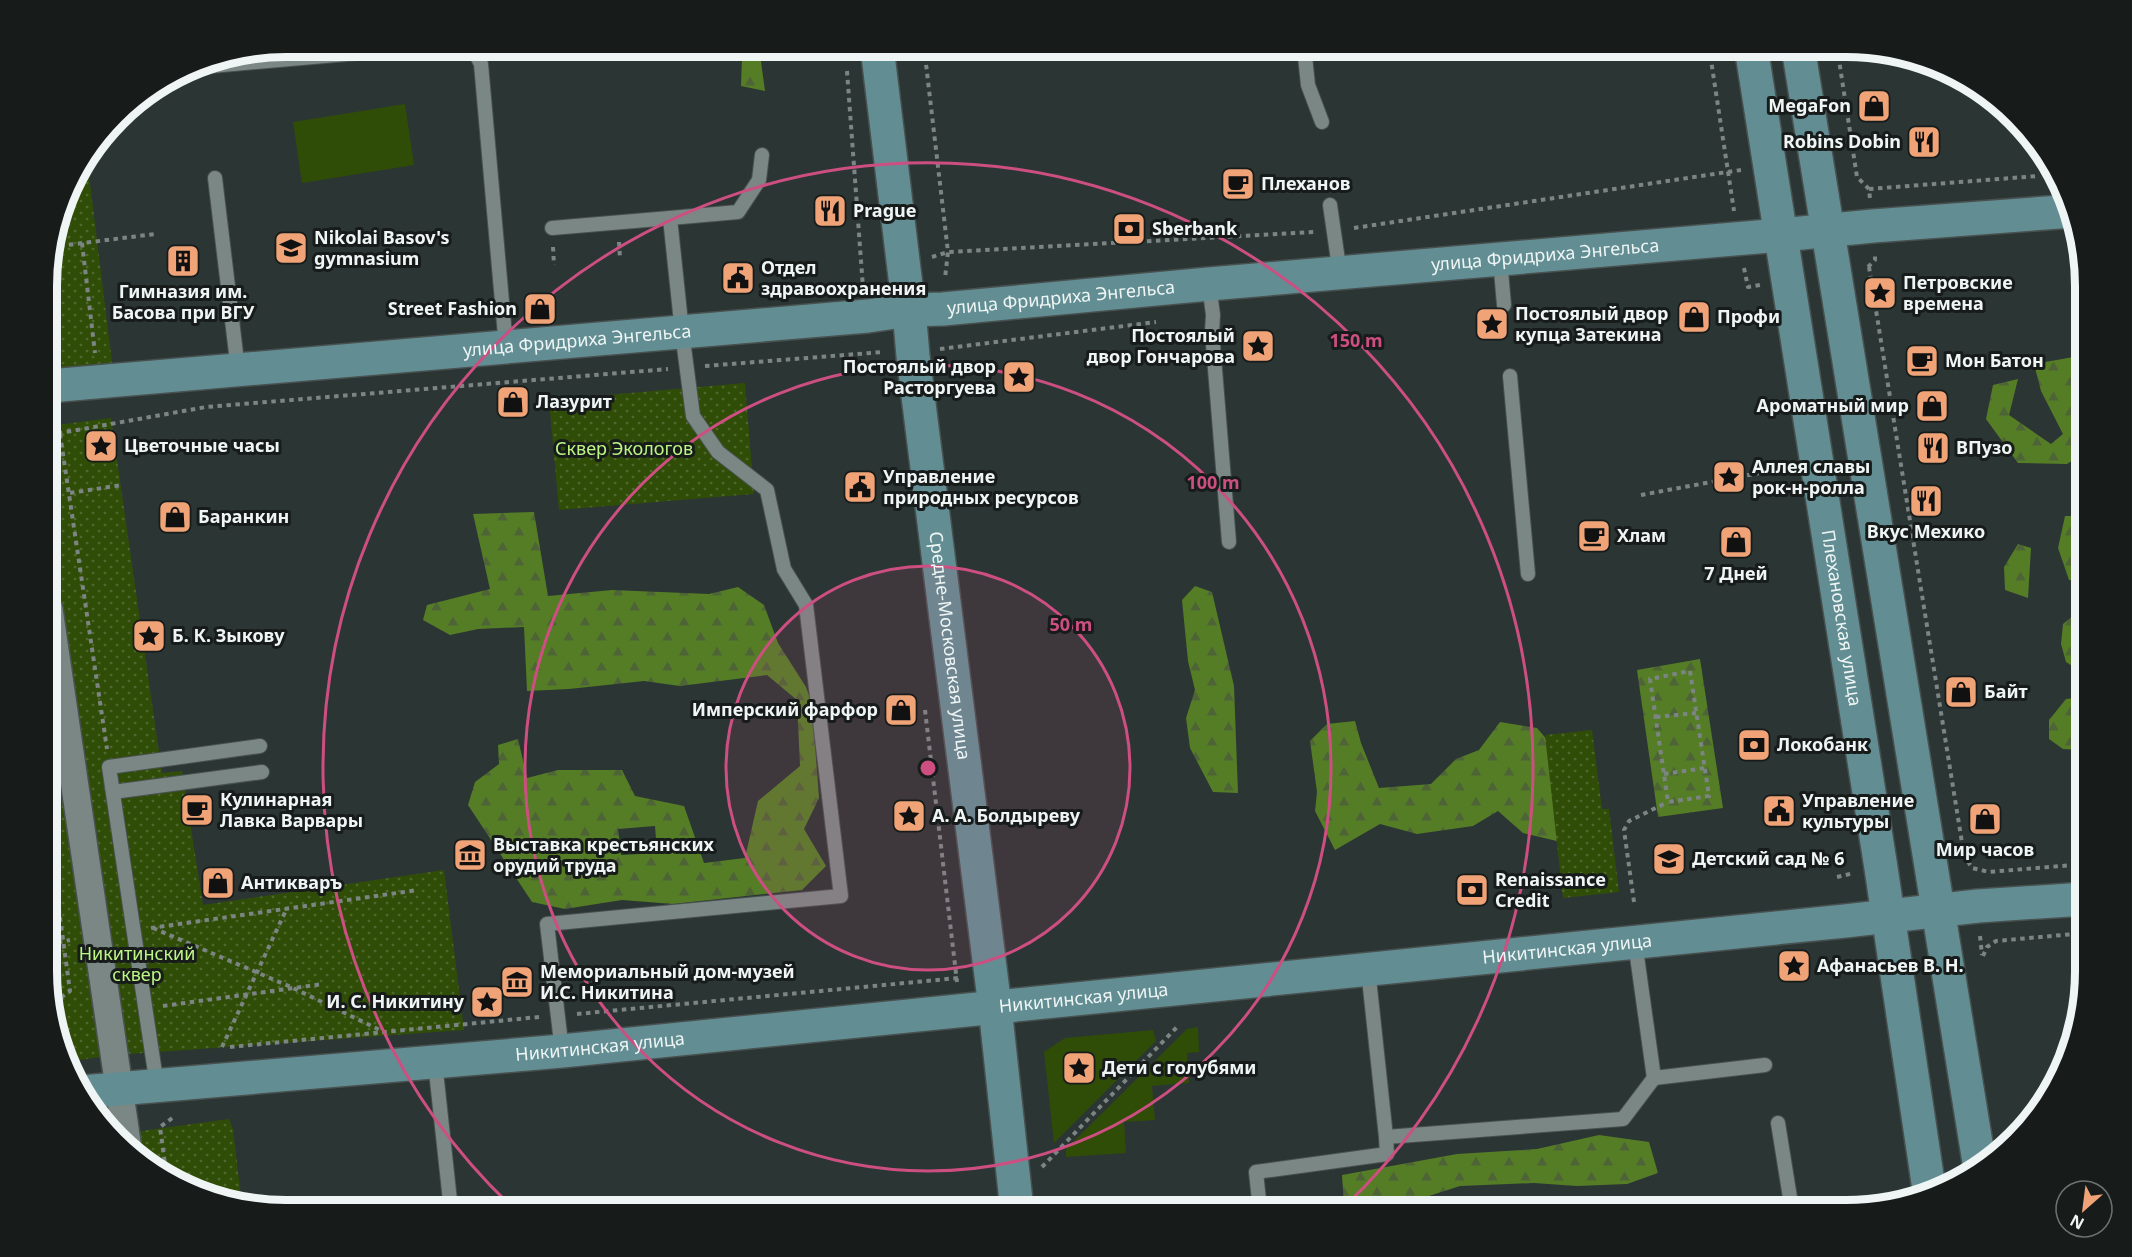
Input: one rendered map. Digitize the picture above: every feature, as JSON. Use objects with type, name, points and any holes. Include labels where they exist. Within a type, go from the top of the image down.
[{"type":"street","name":"Средне-Московская улица","points":[[878,57],[916,379],[995,1007],[1016,1200]]},
{"type":"street","name":"Плехановская улица","points":[[1753,57],[1928,1185]]},
{"type":"street","points":[[1800,57],[1978,1158]]},
{"type":"street","name":"улица Фридриха Энгельса","points":[[57,385],[2063,211]]},
{"type":"street","points":[[57,669],[126,1135]]},
{"type":"street","name":"Никитинская улица","points":[[91,1091],[562,1051],[1938,910],[2075,900]]},
{"type":"lane","points":[[228,64],[308,57]]},
{"type":"lane","points":[[478,57],[481,64],[506,347]]},
{"type":"lane","points":[[1305,57],[1308,85],[1322,122]]},
{"type":"lane","points":[[552,228],[738,212],[759,180],[762,154]]},
{"type":"lane","points":[[215,178],[238,370]]},
{"type":"lane","points":[[1330,206],[1340,274]]},
{"type":"lane","points":[[562,1051],[547,924],[841,896],[806,604],[784,569],[766,490],[718,452],[693,416],[670,218]]},
{"type":"lane","points":[[1500,260],[1504,305]]},
{"type":"lane","points":[[1209,284],[1229,543]]},
{"type":"lane","points":[[1510,376],[1528,574]]},
{"type":"lane","points":[[157,1086],[110,767],[260,746]]},
{"type":"lane","points":[[113,792],[262,772]]},
{"type":"lane","points":[[1386,1137],[1623,1119],[1654,1078],[1635,942]]},
{"type":"lane","points":[[1259,1200],[1256,1172],[1387,1154],[1368,969]]},
{"type":"lane","points":[[435,1062],[450,1200]]},
{"type":"lane","points":[[1654,1078],[1765,1065]]},
{"type":"lane","points":[[1778,1123],[1790,1200]]},
{"type":"path","points":[[925,57],[948,252],[943,309],[944,348]]},
{"type":"path","points":[[1711,57],[1733,202]]},
{"type":"path","points":[[1839,57],[1857,177],[1869,189],[1871,202]]},
{"type":"path","points":[[57,434],[206,407],[883,352],[868,316],[863,291],[847,70]]},
{"type":"path","points":[[1728,172],[1744,169]]},
{"type":"path","points":[[1869,189],[2047,177]]},
{"type":"path","points":[[60,246],[155,234]]},
{"type":"path","points":[[82,243],[95,354]]},
{"type":"path","points":[[1875,253],[1875,260],[1869,267],[1964,855],[1972,868],[1974,878]]},
{"type":"path","points":[[1744,265],[1748,287]]},
{"type":"path","points":[[60,434],[110,767]]},
{"type":"path","points":[[1641,495],[1776,470]]},
{"type":"path","points":[[70,493],[122,484]]},
{"type":"path","points":[[1634,902],[1624,830],[1629,821],[1668,802],[1709,796],[1690,671],[1650,679],[1668,802]]},
{"type":"path","points":[[1656,717],[1696,713]]},
{"type":"path","points":[[1664,774],[1705,768]]},
{"type":"path","points":[[1972,868],[1989,872],[2075,865]]},
{"type":"path","points":[[1837,877],[1857,873]]},
{"type":"path","points":[[134,930],[418,890]]},
{"type":"path","points":[[57,900],[70,991],[59,999]]},
{"type":"path","points":[[222,1047],[287,908]]},
{"type":"path","points":[[152,927],[291,987],[385,1032]]},
{"type":"path","points":[[1979,929],[1983,956],[1987,947],[1996,941],[2075,934]]},
{"type":"path","points":[[57,943],[97,936]]},
{"type":"path","points":[[146,1009],[323,984]]},
{"type":"path","points":[[1040,1169],[1179,1025]]},
{"type":"green space","points":[[742,57],[760,57],[765,91],[741,86]]},
{"type":"green space","points":[[405,104],[414,165],[302,183],[293,122]]},
{"type":"green space","points":[[88,170],[113,370],[66,375],[57,371],[57,271],[61,241],[69,212]]},
{"type":"green space","points":[[2075,357],[2075,394],[2072,399],[2075,404],[2075,459],[2067,464],[2018,463],[1986,419],[1993,385],[2018,379],[2009,415],[2051,444],[2063,434],[2041,391],[2034,364]]},
{"type":"green space","name":"Сквер Экологов","points":[[745,383],[754,494],[559,510],[549,400]]},
{"type":"green space","name":"Никитинский сквер","points":[[111,418],[162,773],[182,771],[203,905],[444,870],[464,1030],[115,1055],[75,1060],[61,1016],[57,986],[57,425]]},
{"type":"green space","points":[[534,512],[548,596],[612,590],[709,594],[738,587],[764,605],[778,643],[806,687],[812,704],[819,798],[804,829],[826,866],[802,890],[673,904],[622,900],[565,909],[532,902],[468,805],[475,782],[499,764],[498,745],[518,739],[527,778],[558,770],[622,770],[635,796],[684,806],[704,863],[745,858],[758,801],[800,766],[797,700],[767,675],[680,686],[644,681],[527,691],[524,627],[478,629],[450,635],[423,620],[427,605],[490,589],[473,514]],"holes":[[[655,826],[657,853],[621,855],[618,829]]]},
{"type":"green space","points":[[2065,516],[2075,516],[2075,581],[2069,580],[2058,548]]},
{"type":"green space","points":[[2018,544],[2031,548],[2028,598],[2005,590],[2004,567]]},
{"type":"green space","points":[[1195,586],[1212,592],[1234,686],[1238,793],[1213,792],[1190,748],[1186,718],[1195,690],[1188,661],[1182,600]]},
{"type":"green space","points":[[2075,614],[2075,668],[2066,662],[2061,644],[2063,624]]},
{"type":"green space","points":[[1700,659],[1723,808],[1658,817],[1637,670]]},
{"type":"green space","points":[[2075,698],[2075,750],[2063,749],[2049,739],[2049,720],[2066,699]]},
{"type":"green space","points":[[1355,721],[1379,788],[1431,784],[1456,759],[1479,750],[1500,722],[1537,728],[1555,749],[1561,842],[1523,833],[1498,811],[1473,826],[1417,834],[1380,824],[1335,850],[1315,811],[1317,792],[1310,741],[1327,724]]},
{"type":"green space","points":[[1592,730],[1602,809],[1609,809],[1619,892],[1563,898],[1545,735]]},
{"type":"green space","points":[[1198,1027],[1199,1052],[1187,1053],[1189,1083],[1152,1086],[1155,1120],[1124,1122],[1126,1153],[1066,1157],[1066,1149],[1187,1029]]},
{"type":"green space","points":[[1153,1030],[1156,1041],[1054,1143],[1044,1052],[1065,1038]]},
{"type":"green space","points":[[229,1119],[233,1129],[241,1196],[212,1188],[184,1176],[146,1153],[124,1133]]},
{"type":"green space","points":[[1599,1135],[1649,1142],[1658,1173],[1627,1184],[1577,1186],[1534,1183],[1460,1186],[1416,1200],[1344,1200],[1342,1175],[1457,1154],[1537,1149]]},
{"type":"place","name":"MegaFon","points":[[1874,106]]},
{"type":"place","name":"Robins Dobin","points":[[1924,142]]},
{"type":"place","name":"Плеханов","points":[[1238,184]]},
{"type":"place","name":"Prague","points":[[830,211]]},
{"type":"place","name":"Sberbank","points":[[1129,229]]},
{"type":"place","name":"Nikolai Basov's gymnasium","points":[[291,248]]},
{"type":"place","name":"Гимназия им. Басова при ВГУ","points":[[183,261]]},
{"type":"place","name":"Отдел здравоохранения","points":[[738,278]]},
{"type":"place","name":"Петровские времена","points":[[1880,293]]},
{"type":"place","name":"Street Fashion","points":[[540,309]]},
{"type":"place","name":"Профи","points":[[1694,317]]},
{"type":"place","name":"Постоялый двор купца Затекина","points":[[1492,324]]},
{"type":"place","name":"Постоялый двор Гончарова","points":[[1258,346]]},
{"type":"place","name":"Мон Батон","points":[[1922,361]]},
{"type":"place","name":"Постоялый двор Расторгуева","points":[[1019,377]]},
{"type":"place","name":"Лазурит","points":[[513,402]]},
{"type":"place","name":"Ароматный мир","points":[[1932,406]]},
{"type":"place","name":"Цветочные часы","points":[[101,446]]},
{"type":"place","name":"ВПузо","points":[[1933,448]]},
{"type":"place","name":"Аллея славы рок-н-ролла","points":[[1729,477]]},
{"type":"place","name":"Управление природных ресурсов","points":[[860,487]]},
{"type":"place","name":"Вкус Мехико","points":[[1926,501]]},
{"type":"place","name":"Баранкин","points":[[175,517]]},
{"type":"place","name":"Хлам","points":[[1594,536]]},
{"type":"place","name":"7 Дней","points":[[1736,542]]},
{"type":"place","name":"Б. К. Зыкову","points":[[149,636]]},
{"type":"place","name":"Байт","points":[[1961,692]]},
{"type":"place","name":"Имперский фарфор","points":[[901,710]]},
{"type":"place","name":"Локобанк","points":[[1754,745]]},
{"type":"place","name":"Кулинарная Лавка Варвары","points":[[197,810]]},
{"type":"place","name":"Управление культуры","points":[[1779,811]]},
{"type":"place","name":"А. А. Болдыреву","points":[[909,816]]},
{"type":"place","name":"Мир часов","points":[[1985,819]]},
{"type":"place","name":"Выставка крестьянских орудий труда","points":[[470,855]]},
{"type":"place","name":"Детский сад № 6","points":[[1669,859]]},
{"type":"place","name":"Антикваръ","points":[[218,883]]},
{"type":"place","name":"Renaissance Credit","points":[[1472,890]]},
{"type":"place","name":"Афанасьев В. Н.","points":[[1794,966]]},
{"type":"place","name":"Мемориальный дом-музей И.С. Никитина","points":[[517,982]]},
{"type":"place","name":"И. С. Никитину","points":[[487,1002]]},
{"type":"place","name":"Дети с голубями","points":[[1079,1068]]}]
